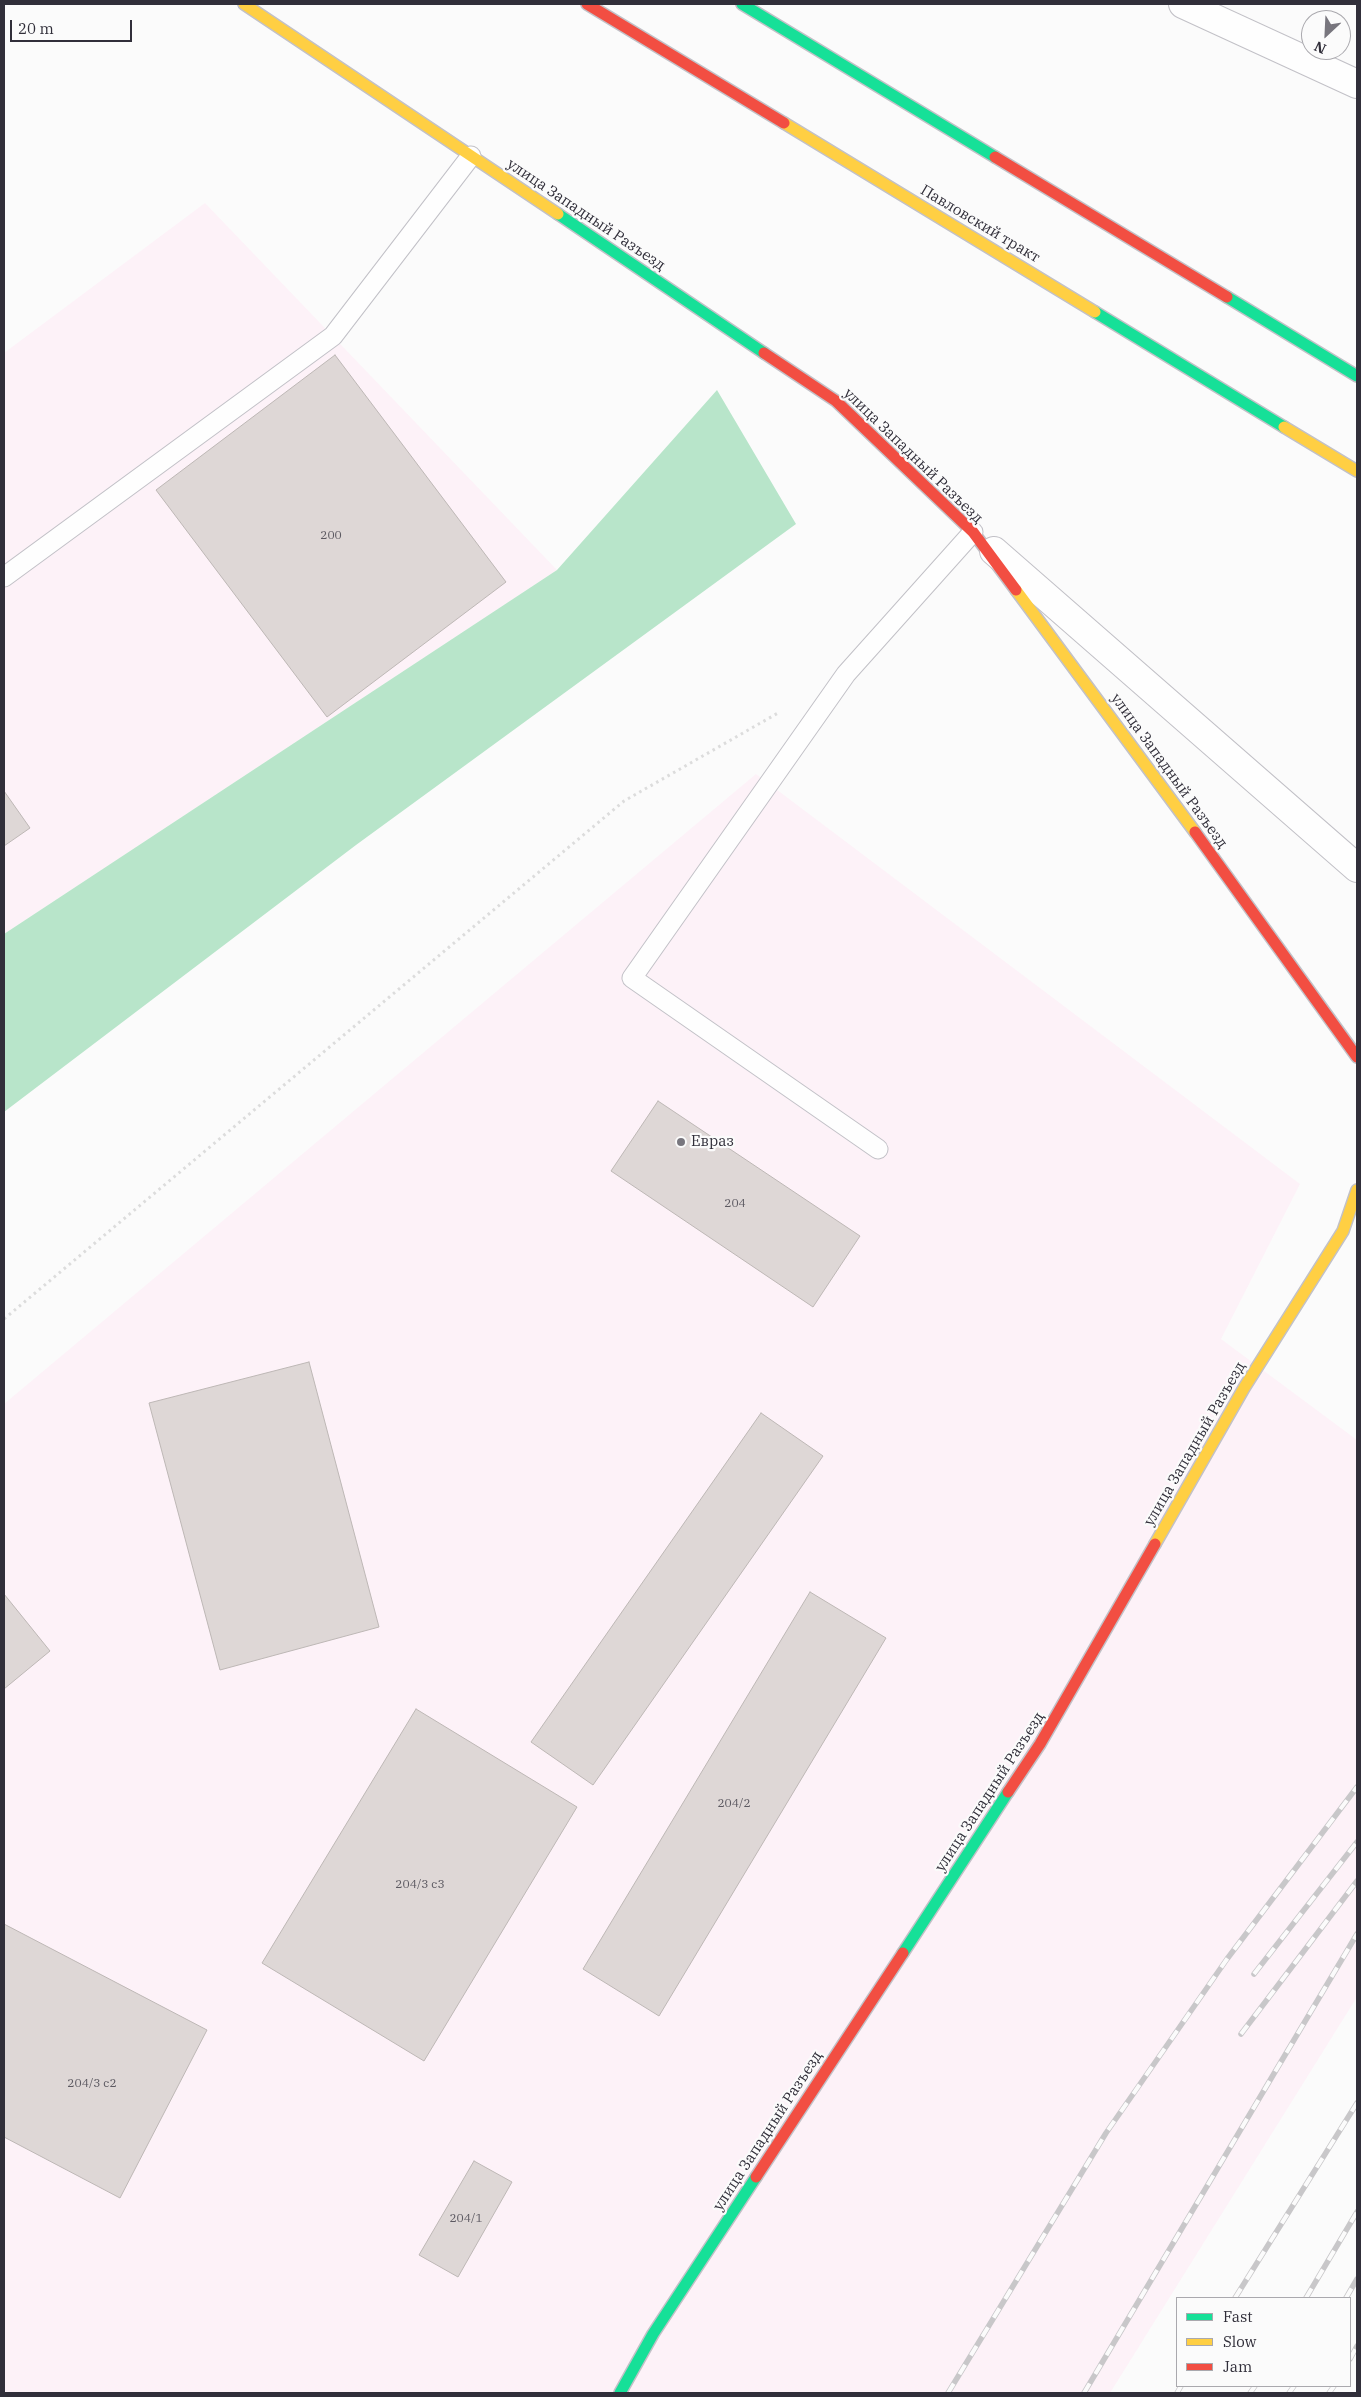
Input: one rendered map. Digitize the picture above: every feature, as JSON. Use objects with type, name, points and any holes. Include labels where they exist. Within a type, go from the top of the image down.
[{"type":"main road","name":"улица Западный Разъезд","points":[[244,4],[836,401],[972,532],[1139,754],[1357,1057]]},
{"type":"main road","name":"Павловский тракт","points":[[586,4],[1357,471]]},
{"type":"main road","points":[[742,4],[1357,376]]},
{"type":"main road","name":"улица Западный Разъезд","points":[[620,2393],[653,2334],[1040,1744],[1244,1388],[1343,1231],[1357,1190]]},
{"type":"street","points":[[1182,4],[1357,84]]},
{"type":"street","points":[[972,532],[1357,868]]},
{"type":"lane","points":[[4,577],[332,336],[471,156]]},
{"type":"lane","points":[[878,1149],[632,978],[846,674],[972,532]]},
{"type":"path","points":[[4,1319],[624,801],[786,708]]},
{"type":"shaded area","points":[[205,203],[557,570],[4,934],[4,353]]},
{"type":"shaded area","points":[[756,774],[1300,1184],[1221,1339],[1357,1440],[1357,1997],[1110,2393],[4,2393],[4,1404]]},
{"type":"green space","points":[[717,390],[796,524],[356,845],[4,1112],[4,934],[557,570]]},
{"type":"building","points":[[335,355],[506,582],[327,717],[156,490]]},
{"type":"building","points":[[4,791],[30,828],[4,846]]},
{"type":"building","points":[[658,1101],[860,1236],[813,1307],[611,1171]]},
{"type":"building","points":[[309,1362],[379,1627],[220,1670],[149,1403]]},
{"type":"building","points":[[761,1413],[823,1456],[593,1785],[531,1742]]},
{"type":"building","points":[[810,1592],[886,1638],[659,2016],[583,1969]]},
{"type":"building","points":[[4,1594],[50,1651],[4,1689]]},
{"type":"building","points":[[416,1709],[577,1807],[424,2061],[262,1963]]},
{"type":"building","points":[[4,1924],[207,2030],[120,2198],[4,2137]]},
{"type":"building","points":[[474,2161],[512,2182],[458,2277],[419,2255]]},
{"type":"railway","points":[[948,2393],[1106,2133],[1227,1959],[1357,1787]]},
{"type":"railway","points":[[1254,1974],[1357,1842]]},
{"type":"railway","points":[[1241,2034],[1357,1881]]},
{"type":"railway","points":[[1084,2393],[1357,1934]]},
{"type":"railway","points":[[1236,2297],[1357,2103]]},
{"type":"railway","points":[[1307,2297],[1357,2212]]},
{"type":"railway","points":[[1347,2297],[1357,2279]]},
{"type":"railway","points":[[1351,2357],[1357,2346]]},
{"type":"railway","points":[[1177,2393],[1180,2387]]},
{"type":"railway","points":[[1250,2393],[1254,2387]]},
{"type":"railway","points":[[1289,2393],[1293,2387]]},
{"type":"railway","points":[[1329,2393],[1333,2387]]},
{"type":"traffic: fast","points":[[742,4],[995,157]]},
{"type":"traffic: fast","points":[[558,214],[764,353]]},
{"type":"traffic: fast","points":[[1227,297],[1357,376]]},
{"type":"traffic: fast","points":[[1095,312],[1284,427]]},
{"type":"traffic: fast","points":[[903,1953],[1008,1792]]},
{"type":"traffic: fast","points":[[620,2393],[653,2334],[756,2177]]},
{"type":"traffic: slow","points":[[244,4],[558,214]]},
{"type":"traffic: slow","points":[[784,123],[1095,312]]},
{"type":"traffic: slow","points":[[1284,427],[1357,471]]},
{"type":"traffic: slow","points":[[1016,590],[1195,832]]},
{"type":"traffic: slow","points":[[1155,1544],[1244,1388],[1343,1231],[1357,1190]]},
{"type":"traffic: jam","points":[[587,4],[784,123]]},
{"type":"traffic: jam","points":[[995,157],[1227,297]]},
{"type":"traffic: jam","points":[[764,353],[836,401],[973,532],[1016,590]]},
{"type":"traffic: jam","points":[[1195,832],[1357,1057]]},
{"type":"traffic: jam","points":[[1008,1792],[1040,1744],[1155,1544]]},
{"type":"traffic: jam","points":[[756,2177],[903,1953]]},
{"type":"place","name":"Евраз","points":[[681,1142]]}]
